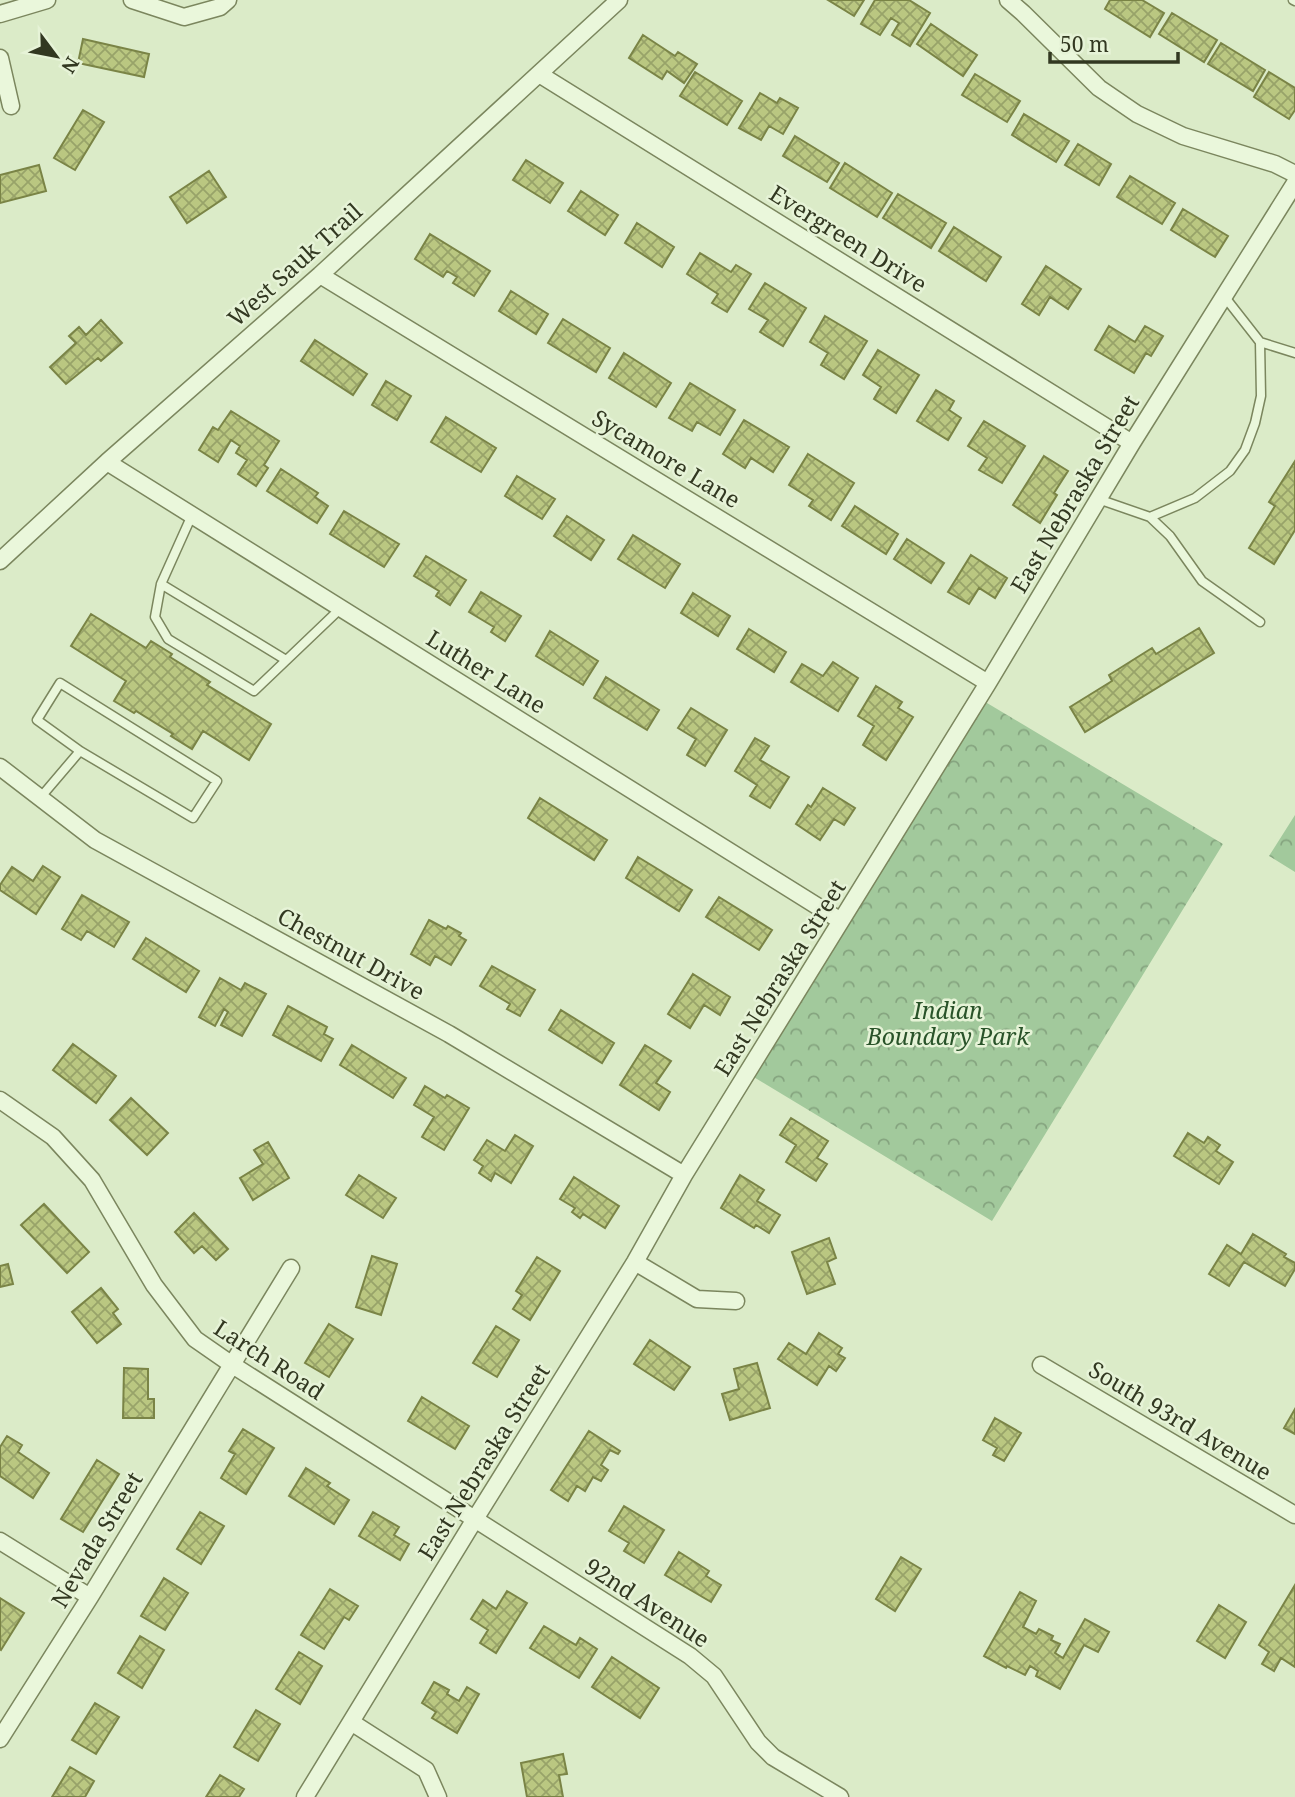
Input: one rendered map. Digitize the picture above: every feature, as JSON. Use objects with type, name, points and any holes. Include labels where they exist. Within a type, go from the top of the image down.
[{"type":"street","points":[[0,14],[47,0]]},
{"type":"street","points":[[132,0],[184,17],[220,7],[228,0]]},
{"type":"street","name":"West Sauk Trail","points":[[0,561],[107,462],[320,275],[619,0]]},
{"type":"street","points":[[1007,0],[1099,88],[1137,114],[1183,136],[1275,163],[1295,174]]},
{"type":"street","points":[[0,58],[11,106]]},
{"type":"street","name":"Evergreen Drive","points":[[539,74],[1132,443]]},
{"type":"street","name":"East Nebraska Street","points":[[305,1797],[635,1262],[684,1175],[988,683],[1132,443],[1295,183]]},
{"type":"street","name":"Sycamore Lane","points":[[320,275],[988,683]]},
{"type":"street","name":"Luther Lane","points":[[107,462],[841,921]]},
{"type":"street","name":"Chestnut Drive","points":[[0,767],[95,840],[449,1034],[684,1175]]},
{"type":"street","name":"Larch Road","points":[[0,1100],[53,1137],[92,1180],[154,1285],[195,1339],[475,1519]]},
{"type":"street","points":[[635,1262],[697,1298],[736,1301]]},
{"type":"street","name":"Nevada Street","points":[[0,1739],[291,1268]]},
{"type":"street","name":"South 93rd Avenue","points":[[1041,1365],[1295,1515]]},
{"type":"street","name":"92nd Avenue","points":[[475,1519],[690,1656],[714,1676],[758,1742],[773,1757],[840,1797]]},
{"type":"street","points":[[0,1541],[90,1597]]},
{"type":"street","points":[[351,1722],[426,1770],[438,1797]]},
{"type":"lane","points":[[1150,517],[1195,498],[1230,471],[1245,450],[1255,423],[1261,396],[1259,342],[1224,296]]},
{"type":"lane","points":[[1259,342],[1295,353]]},
{"type":"lane","points":[[1098,499],[1150,517],[1170,537],[1202,581],[1260,622]]},
{"type":"lane","points":[[192,515],[160,584],[155,617],[168,639],[254,691],[341,608]]},
{"type":"lane","points":[[160,584],[286,660]]},
{"type":"lane","points":[[60,683],[217,781],[193,818],[80,751],[37,720],[60,683]]},
{"type":"lane","points":[[40,798],[80,751]]},
{"type":"green space","name":"Indian Boundary Park","points":[[982,700],[1223,844],[992,1221],[752,1076]]},
{"type":"green space","points":[[1295,815],[1295,872],[1269,856]]},
{"type":"building","points":[[828,0],[864,0],[854,16]]},
{"type":"building","points":[[875,0],[909,0],[930,13],[910,46],[892,35],[899,23],[891,18],[880,35],[861,24]]},
{"type":"building","points":[[1110,0],[1142,0],[1164,13],[1150,37],[1105,9]]},
{"type":"building","points":[[1172,13],[1217,40],[1204,62],[1159,34]]},
{"type":"building","points":[[931,24],[977,55],[963,76],[917,44]]},
{"type":"building","points":[[643,35],[675,56],[678,52],[697,64],[684,83],[667,71],[662,79],[629,58]]},
{"type":"building","points":[[83,39],[149,54],[144,77],[78,63]]},
{"type":"building","points":[[1221,43],[1265,70],[1253,91],[1208,64]]},
{"type":"building","points":[[695,72],[742,101],[727,125],[680,96]]},
{"type":"building","points":[[1269,72],[1295,88],[1295,110],[1289,119],[1254,97]]},
{"type":"building","points":[[975,74],[1020,101],[1007,122],[962,95]]},
{"type":"building","points":[[760,93],[777,103],[780,98],[798,108],[783,134],[769,126],[761,140],[739,128]]},
{"type":"building","points":[[83,110],[104,122],[75,170],[54,158]]},
{"type":"building","points":[[1024,114],[1069,141],[1056,162],[1012,135]]},
{"type":"building","points":[[795,136],[839,163],[827,182],[783,156]]},
{"type":"building","points":[[1078,144],[1111,164],[1099,185],[1065,165]]},
{"type":"building","points":[[526,160],[563,183],[550,203],[513,180]]},
{"type":"building","points":[[845,163],[892,193],[877,217],[830,188]]},
{"type":"building","points":[[39,165],[46,191],[0,203],[0,175]]},
{"type":"building","points":[[209,171],[226,197],[187,223],[170,197]]},
{"type":"building","points":[[1130,176],[1175,203],[1162,224],[1117,197]]},
{"type":"building","points":[[581,191],[618,215],[605,235],[568,211]]},
{"type":"building","points":[[898,194],[946,223],[931,248],[883,218]]},
{"type":"building","points":[[1183,209],[1228,236],[1215,257],[1171,230]]},
{"type":"building","points":[[637,223],[674,247],[662,267],[625,243]]},
{"type":"building","points":[[954,227],[1001,257],[986,281],[939,251]]},
{"type":"building","points":[[430,234],[490,271],[474,296],[453,283],[457,277],[447,271],[443,277],[415,259]]},
{"type":"building","points":[[700,253],[731,272],[736,265],[751,274],[727,312],[712,303],[718,294],[687,274]]},
{"type":"building","points":[[1046,266],[1081,289],[1068,309],[1050,297],[1039,315],[1022,304]]},
{"type":"building","points":[[765,283],[806,308],[783,346],[760,332],[768,320],[749,309]]},
{"type":"building","points":[[511,291],[548,314],[536,334],[499,311]]},
{"type":"building","points":[[825,316],[867,341],[844,379],[821,365],[828,353],[810,342]]},
{"type":"building","points":[[563,319],[610,348],[596,372],[548,343]]},
{"type":"building","points":[[101,320],[122,343],[101,361],[98,358],[66,384],[50,367],[76,343],[69,336],[79,327],[86,335]]},
{"type":"building","points":[[1109,326],[1135,342],[1145,326],[1163,336],[1151,356],[1146,353],[1134,373],[1095,350]]},
{"type":"building","points":[[315,340],[367,374],[353,395],[301,361]]},
{"type":"building","points":[[878,350],[919,375],[896,413],[874,399],[881,387],[863,375]]},
{"type":"building","points":[[624,353],[671,383],[656,407],[609,378]]},
{"type":"building","points":[[386,381],[411,396],[397,420],[372,405]]},
{"type":"building","points":[[690,383],[735,410],[720,435],[697,422],[692,431],[669,418]]},
{"type":"building","points":[[936,390],[954,401],[949,410],[961,418],[948,440],[917,421]]},
{"type":"building","points":[[231,411],[279,441],[264,465],[268,468],[256,486],[238,474],[247,460],[236,453],[240,446],[231,440],[218,462],[199,450],[213,427],[218,430]]},
{"type":"building","points":[[446,417],[496,448],[481,472],[431,442]]},
{"type":"building","points":[[744,420],[789,447],[773,472],[751,458],[745,468],[723,454]]},
{"type":"building","points":[[984,421],[1025,446],[1002,483],[979,470],[987,458],[968,446]]},
{"type":"building","points":[[808,454],[854,483],[831,520],[809,506],[813,500],[789,485]]},
{"type":"building","points":[[1044,456],[1068,471],[1040,523],[1013,505]]},
{"type":"building","points":[[1295,461],[1295,530],[1274,564],[1249,548],[1275,506],[1269,502]]},
{"type":"building","points":[[281,469],[318,493],[315,497],[328,506],[317,523],[267,491]]},
{"type":"building","points":[[517,476],[555,499],[542,519],[505,496]]},
{"type":"building","points":[[855,506],[898,534],[886,554],[842,526]]},
{"type":"building","points":[[344,511],[399,544],[384,567],[330,534]]},
{"type":"building","points":[[567,516],[604,540],[591,560],[554,536]]},
{"type":"building","points":[[633,535],[680,564],[665,588],[618,559]]},
{"type":"building","points":[[907,539],[944,563],[931,583],[894,559]]},
{"type":"building","points":[[971,555],[1007,578],[995,598],[979,588],[969,604],[948,592]]},
{"type":"building","points":[[426,556],[466,580],[450,605],[436,596],[439,591],[414,576]]},
{"type":"building","points":[[481,592],[521,616],[505,641],[491,632],[494,627],[469,612]]},
{"type":"building","points":[[693,593],[730,616],[718,636],[681,613]]},
{"type":"building","points":[[91,614],[146,648],[151,641],[172,654],[170,657],[210,682],[207,685],[271,724],[249,760],[203,731],[192,749],[136,711],[134,713],[114,701],[126,681],[71,646]]},
{"type":"building","points":[[1199,628],[1214,653],[1085,732],[1070,707],[1112,681],[1109,675],[1152,648],[1156,654]]},
{"type":"building","points":[[749,629],[786,652],[774,672],[737,649]]},
{"type":"building","points":[[550,631],[598,661],[583,685],[536,656]]},
{"type":"building","points":[[833,662],[858,678],[838,711],[791,682],[802,664],[823,676]]},
{"type":"building","points":[[606,677],[659,710],[647,730],[594,698]]},
{"type":"building","points":[[876,686],[902,702],[898,708],[913,717],[886,760],[863,745],[874,726],[858,716]]},
{"type":"building","points":[[691,708],[727,730],[705,766],[687,755],[696,739],[678,728]]},
{"type":"building","points":[[755,738],[769,746],[760,760],[789,777],[770,808],[750,796],[757,785],[735,771]]},
{"type":"building","points":[[823,788],[855,808],[844,825],[834,819],[820,840],[796,824]]},
{"type":"building","points":[[540,798],[607,840],[594,860],[528,818]]},
{"type":"building","points":[[638,857],[692,890],[679,911],[626,878]]},
{"type":"building","points":[[43,866],[60,877],[36,914],[0,890],[0,885],[12,867],[33,881]]},
{"type":"building","points":[[82,895],[129,922],[114,947],[87,931],[81,940],[62,929]]},
{"type":"building","points":[[719,897],[772,930],[759,950],[706,917]]},
{"type":"building","points":[[429,920],[461,933],[459,936],[466,940],[451,965],[435,956],[430,965],[411,954]]},
{"type":"building","points":[[146,938],[199,971],[186,992],[133,959]]},
{"type":"building","points":[[492,966],[535,990],[520,1016],[507,1009],[510,1004],[480,986]]},
{"type":"building","points":[[693,974],[730,997],[720,1015],[704,1005],[690,1028],[668,1014]]},
{"type":"building","points":[[220,978],[241,990],[245,983],[266,994],[242,1036],[221,1025],[228,1012],[224,1009],[215,1026],[199,1017]]},
{"type":"building","points":[[288,1006],[327,1027],[324,1034],[333,1039],[321,1061],[273,1035]]},
{"type":"building","points":[[561,1010],[614,1043],[602,1063],[549,1030]]},
{"type":"building","points":[[73,1044],[116,1076],[96,1103],[53,1070]]},
{"type":"building","points":[[352,1045],[406,1078],[393,1098],[340,1065]]},
{"type":"building","points":[[645,1045],[671,1061],[656,1083],[670,1092],[659,1110],[620,1085]]},
{"type":"building","points":[[425,1086],[469,1108],[444,1150],[422,1137],[434,1117],[414,1105]]},
{"type":"building","points":[[131,1098],[168,1133],[147,1155],[110,1120]]},
{"type":"building","points":[[791,1118],[828,1141],[817,1158],[827,1164],[816,1181],[786,1162],[796,1145],[780,1135]]},
{"type":"building","points":[[1188,1133],[1204,1143],[1208,1137],[1220,1145],[1216,1151],[1233,1162],[1219,1184],[1174,1156]]},
{"type":"building","points":[[515,1135],[533,1146],[511,1183],[495,1173],[491,1181],[479,1173],[483,1166],[474,1160],[487,1140],[505,1151]]},
{"type":"building","points":[[268,1142],[289,1178],[253,1200],[240,1178],[263,1164],[254,1150]]},
{"type":"building","points":[[359,1175],[396,1198],[383,1218],[346,1195]]},
{"type":"building","points":[[740,1175],[764,1190],[757,1201],[780,1215],[769,1233],[756,1225],[754,1228],[721,1208]]},
{"type":"building","points":[[574,1177],[619,1206],[605,1228],[583,1214],[580,1218],[572,1212],[575,1208],[560,1199]]},
{"type":"building","points":[[44,1204],[89,1252],[67,1273],[21,1225]]},
{"type":"building","points":[[194,1213],[228,1249],[216,1260],[202,1246],[194,1253],[175,1232]]},
{"type":"building","points":[[1253,1234],[1286,1254],[1284,1257],[1295,1263],[1295,1269],[1285,1286],[1244,1262],[1229,1286],[1209,1274],[1227,1245],[1241,1254]]},
{"type":"building","points":[[829,1238],[836,1258],[827,1262],[835,1284],[807,1294],[792,1252]]},
{"type":"building","points":[[372,1256],[397,1264],[381,1315],[356,1307]]},
{"type":"building","points":[[537,1257],[560,1271],[530,1320],[513,1309],[522,1295],[516,1291]]},
{"type":"building","points":[[8,1264],[13,1284],[0,1287],[0,1266]]},
{"type":"building","points":[[101,1288],[118,1309],[113,1313],[121,1324],[97,1343],[72,1312]]},
{"type":"building","points":[[329,1324],[353,1339],[329,1377],[305,1363]]},
{"type":"building","points":[[496,1326],[519,1340],[497,1377],[473,1363]]},
{"type":"building","points":[[819,1333],[842,1348],[838,1354],[845,1358],[836,1371],[829,1366],[817,1385],[778,1359],[789,1343],[806,1354]]},
{"type":"building","points":[[650,1340],[690,1367],[674,1390],[634,1364]]},
{"type":"building","points":[[757,1363],[770,1408],[730,1420],[722,1394],[739,1389],[734,1369]]},
{"type":"building","points":[[124,1368],[148,1369],[148,1399],[154,1399],[154,1418],[123,1418]]},
{"type":"building","points":[[422,1397],[469,1426],[455,1449],[408,1421]]},
{"type":"building","points":[[1295,1409],[1295,1434],[1284,1428]]},
{"type":"building","points":[[995,1418],[1021,1433],[1004,1461],[993,1455],[997,1448],[983,1440]]},
{"type":"building","points":[[243,1429],[274,1448],[246,1494],[221,1478],[235,1454],[229,1451]]},
{"type":"building","points":[[589,1431],[620,1451],[618,1454],[610,1450],[601,1465],[608,1470],[601,1481],[593,1477],[585,1491],[577,1486],[568,1501],[551,1490]]},
{"type":"building","points":[[7,1436],[22,1445],[18,1452],[49,1473],[33,1498],[0,1476],[0,1447]]},
{"type":"building","points":[[97,1460],[119,1474],[83,1532],[61,1519]]},
{"type":"building","points":[[306,1468],[330,1483],[327,1486],[349,1500],[334,1524],[289,1496]]},
{"type":"building","points":[[624,1506],[664,1530],[644,1563],[624,1551],[629,1543],[609,1531]]},
{"type":"building","points":[[200,1512],[224,1526],[201,1564],[177,1549]]},
{"type":"building","points":[[373,1512],[399,1527],[394,1535],[409,1544],[400,1560],[359,1536]]},
{"type":"building","points":[[679,1552],[709,1571],[706,1576],[721,1585],[711,1602],[665,1575]]},
{"type":"building","points":[[901,1557],[921,1569],[895,1611],[876,1599]]},
{"type":"building","points":[[164,1578],[188,1593],[165,1630],[141,1616]]},
{"type":"building","points":[[1295,1585],[1295,1667],[1281,1658],[1274,1671],[1262,1664],[1269,1652],[1259,1645]]},
{"type":"building","points":[[330,1589],[358,1606],[349,1620],[344,1617],[324,1649],[301,1635]]},
{"type":"building","points":[[507,1591],[527,1603],[496,1653],[480,1643],[488,1630],[471,1619],[483,1600],[496,1609]]},
{"type":"building","points":[[1020,1592],[1036,1601],[1023,1627],[1036,1634],[1039,1629],[1053,1636],[1051,1640],[1060,1644],[1055,1653],[1063,1658],[1085,1619],[1109,1632],[1098,1652],[1084,1645],[1060,1689],[1036,1676],[1038,1671],[1030,1666],[1025,1675],[984,1656]]},
{"type":"building","points":[[0,1598],[24,1613],[1,1650],[0,1649]]},
{"type":"building","points":[[1219,1605],[1246,1622],[1225,1658],[1197,1641]]},
{"type":"building","points":[[544,1626],[576,1645],[580,1638],[597,1649],[579,1678],[530,1648]]},
{"type":"building","points":[[140,1636],[164,1650],[142,1688],[118,1673]]},
{"type":"building","points":[[299,1652],[322,1666],[300,1704],[276,1689]]},
{"type":"building","points":[[612,1657],[659,1688],[640,1718],[592,1687]]},
{"type":"building","points":[[434,1682],[449,1690],[447,1694],[459,1701],[467,1687],[479,1694],[457,1733],[432,1718],[436,1712],[422,1703]]},
{"type":"building","points":[[95,1703],[119,1717],[96,1754],[72,1740]]},
{"type":"building","points":[[256,1710],[280,1724],[258,1761],[234,1747]]},
{"type":"building","points":[[563,1754],[567,1774],[559,1775],[563,1797],[527,1797],[521,1763]]},
{"type":"building","points":[[70,1767],[94,1781],[85,1797],[52,1797]]},
{"type":"building","points":[[220,1775],[244,1789],[239,1797],[206,1797]]}]
